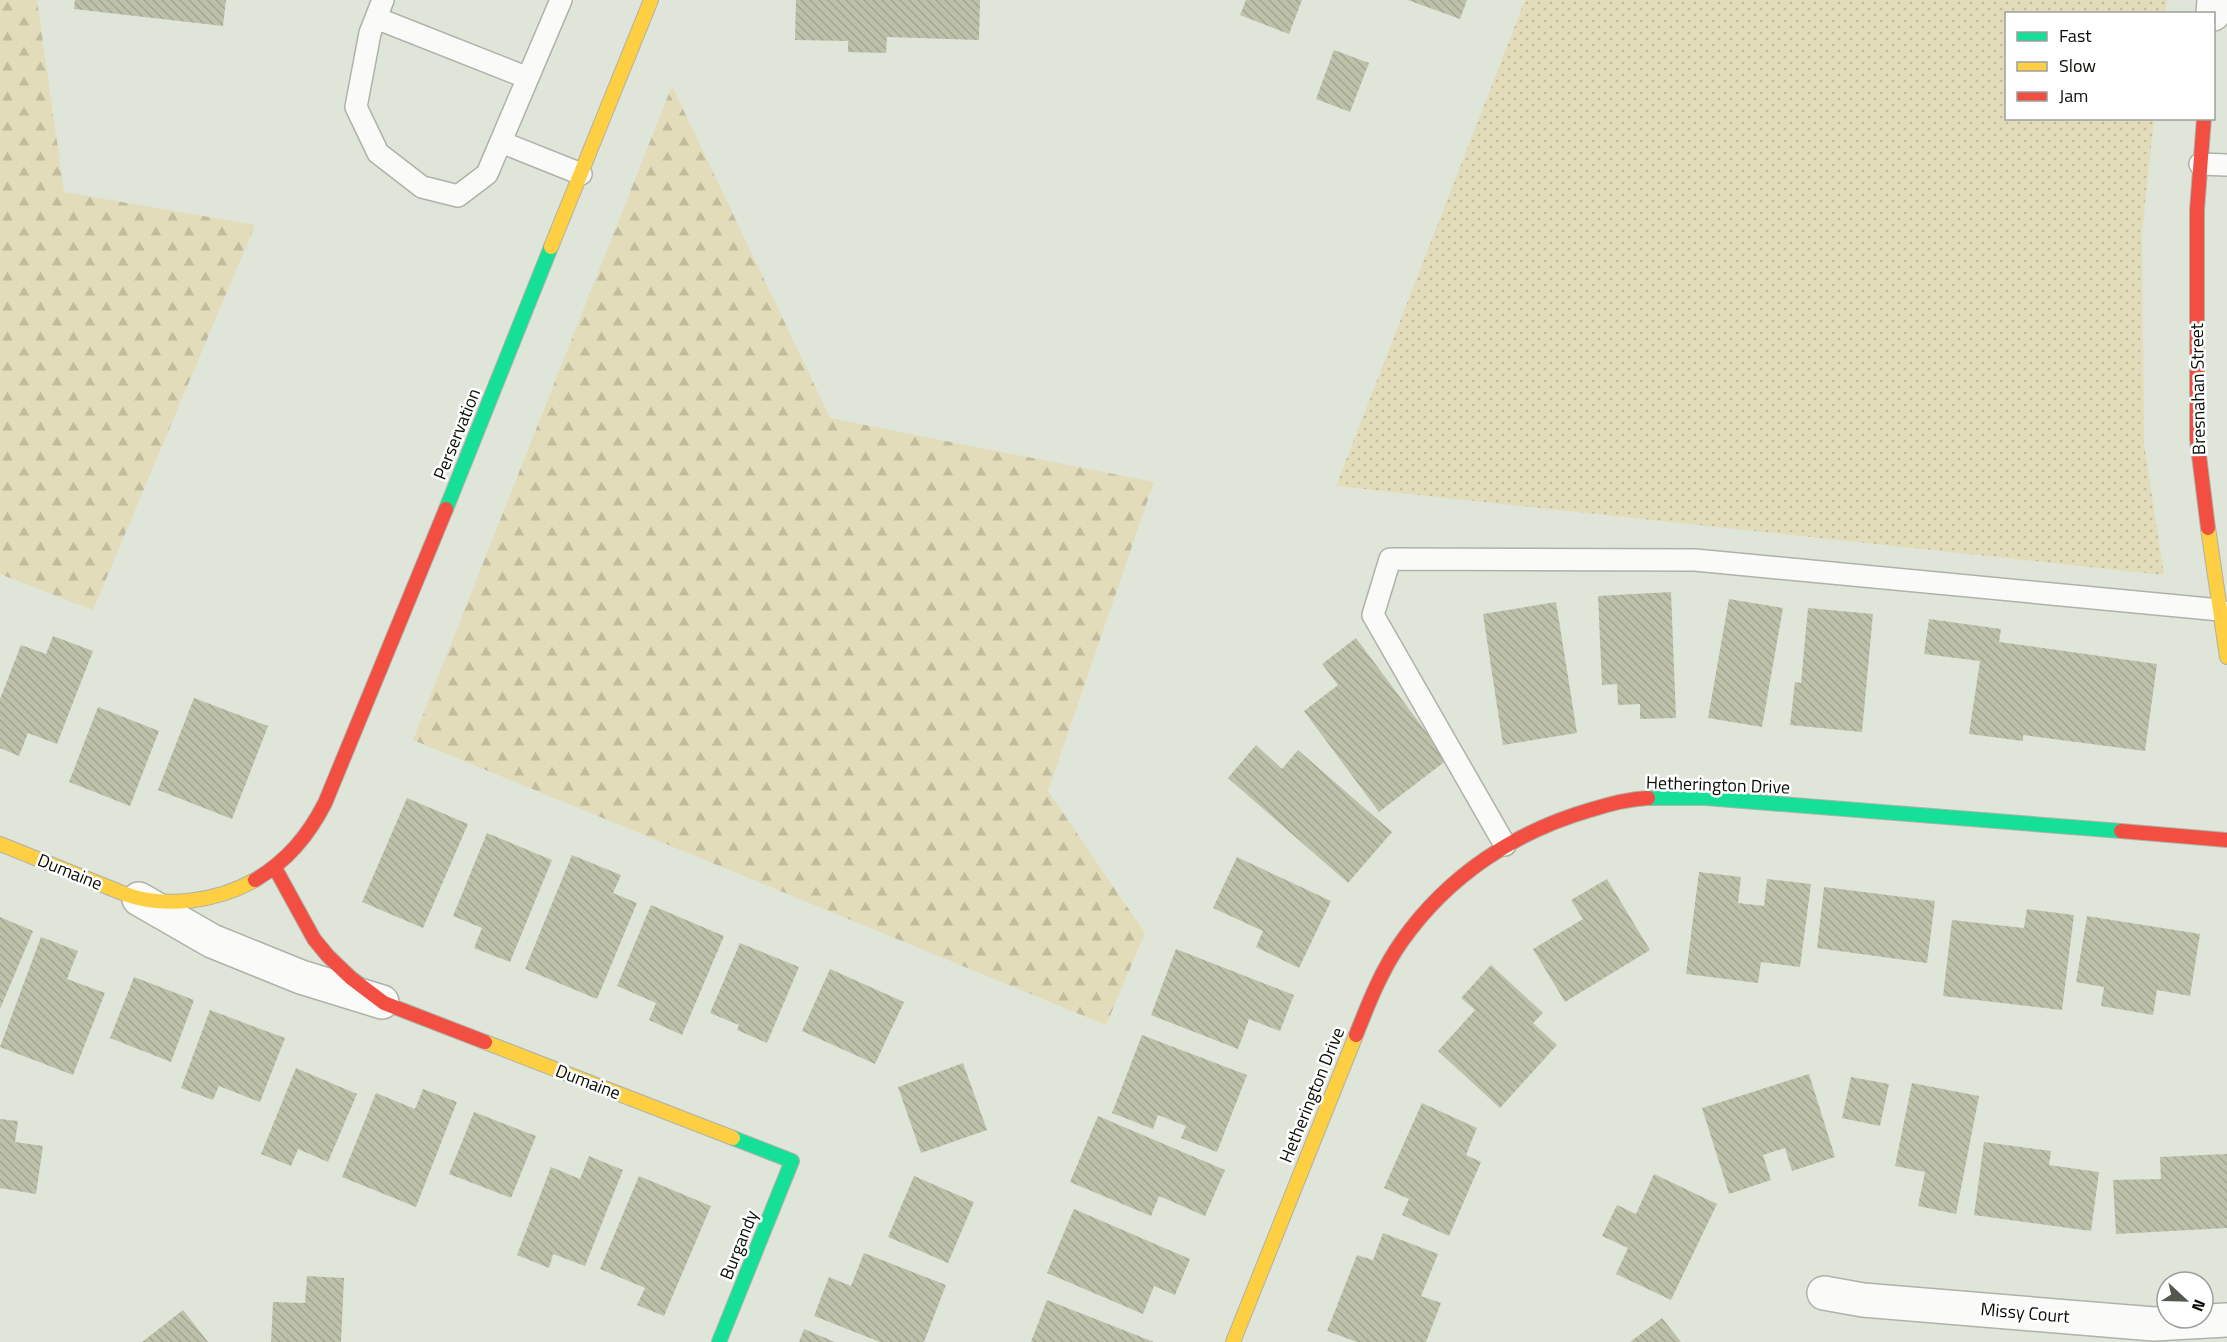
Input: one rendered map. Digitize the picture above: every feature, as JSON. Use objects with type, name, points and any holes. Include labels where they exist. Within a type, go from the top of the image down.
[{"type":"street","name":"Perservation","points":[[275,868],[303,839],[323,806],[342,765],[651,0]]},
{"type":"street","name":"Bresnahan Street","points":[[2204,120],[2197,210],[2197,439],[2217,530],[2220,610],[2227,657]]},
{"type":"street","name":"Hetherington Drive","points":[[1233,1342],[1369,1001],[1384,969],[1403,940],[1449,887],[1505,845],[1568,815],[1636,800],[1706,798],[2227,840]]},
{"type":"street","name":"Dumaine","points":[[0,844],[139,899],[212,941],[301,977],[384,1003],[792,1161]]},
{"type":"street","name":"Dumaine","points":[[139,899],[184,902],[216,897],[245,886],[275,868],[296,909],[321,948],[352,980],[384,1003]]},
{"type":"street","name":"Burgandy","points":[[718,1342],[792,1161]]},
{"type":"street","name":"Missy Court","points":[[1824,1293],[1863,1300],[2154,1324],[2227,1320]]},
{"type":"lane","points":[[528,78],[380,9],[370,33],[356,107],[378,153],[422,187],[458,196],[487,174],[501,142],[561,0]]},
{"type":"lane","points":[[501,142],[581,174]]},
{"type":"lane","points":[[2200,164],[2227,165]]},
{"type":"lane","points":[[1505,845],[1373,615],[1390,559],[1695,560],[2220,610]]},
{"type":"green space","points":[[0,0],[37,0],[64,192],[255,225],[93,610],[0,574]]},
{"type":"green space","points":[[1525,0],[2167,0],[2165,12],[2005,12],[2005,120],[2154,120],[2142,233],[2144,443],[2164,575],[1336,486]]},
{"type":"green space","points":[[672,86],[830,418],[1154,482],[1048,791],[1145,933],[1106,1025],[413,740]]},
{"type":"building","points":[[75,0],[226,0],[223,26],[74,9]]},
{"type":"building","points":[[796,0],[980,0],[979,40],[887,37],[886,53],[848,52],[848,41],[795,40]]},
{"type":"building","points":[[1246,0],[1302,0],[1289,34],[1240,15]]},
{"type":"building","points":[[1408,0],[1467,0],[1460,19]]},
{"type":"building","points":[[1334,50],[1369,63],[1350,112],[1316,99]]},
{"type":"building","points":[[1671,592],[1676,718],[1640,719],[1640,704],[1618,705],[1617,684],[1602,685],[1598,596]]},
{"type":"building","points":[[1729,599],[1783,608],[1762,727],[1708,718]]},
{"type":"building","points":[[1556,602],[1577,733],[1503,745],[1483,614]]},
{"type":"building","points":[[1808,608],[1873,614],[1862,732],[1790,725],[1795,682],[1801,683]]},
{"type":"building","points":[[1929,619],[2001,629],[1999,642],[2157,664],[2145,751],[2023,735],[2023,741],[1969,734],[1980,661],[1924,654]]},
{"type":"building","points":[[53,636],[93,651],[57,744],[28,733],[19,756],[0,748],[0,699],[21,645],[46,654]]},
{"type":"building","points":[[1356,638],[1447,760],[1379,812],[1304,711],[1338,685],[1322,664]]},
{"type":"building","points":[[194,698],[268,726],[232,819],[158,790]]},
{"type":"building","points":[[98,707],[159,731],[130,806],[69,782]]},
{"type":"building","points":[[1256,745],[1282,769],[1298,750],[1392,832],[1348,883],[1228,778]]},
{"type":"building","points":[[407,798],[468,824],[423,928],[362,902]]},
{"type":"building","points":[[487,833],[552,860],[510,962],[474,948],[482,928],[453,916]]},
{"type":"building","points":[[572,855],[621,875],[613,893],[637,903],[597,999],[525,969]]},
{"type":"building","points":[[1237,857],[1331,901],[1299,968],[1256,947],[1263,931],[1213,908]]},
{"type":"building","points":[[1699,872],[1741,877],[1738,903],[1764,906],[1767,879],[1811,884],[1800,967],[1761,962],[1758,983],[1686,974]]},
{"type":"building","points":[[1607,879],[1650,950],[1565,1002],[1533,949],[1583,919],[1571,900]]},
{"type":"building","points":[[1824,887],[1935,901],[1927,963],[1817,948]]},
{"type":"building","points":[[651,905],[724,936],[682,1035],[649,1020],[656,1003],[617,986]]},
{"type":"building","points":[[2027,909],[2074,915],[2062,1010],[1943,996],[1952,920],[2024,928]]},
{"type":"building","points":[[2087,916],[2200,934],[2190,996],[2157,990],[2153,1015],[2101,1006],[2104,987],[2076,982]]},
{"type":"building","points":[[0,917],[33,931],[0,1009]]},
{"type":"building","points":[[41,937],[78,951],[67,979],[105,993],[73,1075],[0,1047]]},
{"type":"building","points":[[740,943],[799,967],[767,1043],[737,1030],[739,1025],[710,1013]]},
{"type":"building","points":[[1176,949],[1294,995],[1280,1031],[1249,1019],[1238,1049],[1151,1015]]},
{"type":"building","points":[[1491,965],[1543,1013],[1533,1023],[1557,1045],[1500,1108],[1438,1051],[1475,1010],[1461,998]]},
{"type":"building","points":[[830,969],[904,1002],[875,1064],[802,1031]]},
{"type":"building","points":[[134,977],[194,1000],[171,1062],[110,1038]]},
{"type":"building","points":[[210,1010],[285,1038],[260,1102],[219,1086],[213,1100],[181,1088]]},
{"type":"building","points":[[1142,1035],[1247,1075],[1217,1152],[1181,1138],[1186,1126],[1158,1115],[1153,1129],[1112,1113]]},
{"type":"building","points":[[963,1063],[987,1130],[921,1153],[898,1087]]},
{"type":"building","points":[[296,1068],[357,1094],[328,1162],[298,1149],[291,1166],[261,1154]]},
{"type":"building","points":[[1809,1074],[1835,1157],[1792,1171],[1785,1148],[1763,1155],[1771,1180],[1729,1194],[1702,1108]]},
{"type":"building","points":[[1851,1077],[1889,1084],[1880,1126],[1842,1118]]},
{"type":"building","points":[[1912,1083],[1979,1096],[1956,1214],[1918,1206],[1925,1172],[1895,1166]]},
{"type":"building","points":[[423,1089],[457,1102],[416,1207],[342,1177],[376,1093],[415,1109]]},
{"type":"building","points":[[1422,1103],[1477,1128],[1466,1155],[1481,1162],[1449,1236],[1402,1215],[1409,1199],[1384,1188]]},
{"type":"building","points":[[474,1112],[536,1136],[511,1198],[449,1174]]},
{"type":"building","points":[[1098,1116],[1225,1170],[1205,1216],[1159,1196],[1151,1216],[1070,1182]]},
{"type":"building","points":[[0,1119],[18,1121],[15,1142],[43,1146],[36,1194],[0,1188]]},
{"type":"building","points":[[1984,1142],[2051,1151],[2049,1165],[2099,1172],[2091,1231],[1974,1215]]},
{"type":"building","points":[[2227,1154],[2227,1228],[2116,1234],[2113,1180],[2161,1179],[2160,1157]]},
{"type":"building","points":[[589,1156],[623,1170],[585,1266],[553,1254],[549,1268],[517,1255],[551,1167],[580,1179]]},
{"type":"building","points":[[1654,1174],[1717,1204],[1671,1300],[1616,1274],[1628,1248],[1602,1236],[1617,1205],[1636,1214]]},
{"type":"building","points":[[639,1176],[711,1206],[664,1316],[637,1305],[645,1288],[600,1269]]},
{"type":"building","points":[[914,1176],[974,1202],[948,1263],[888,1237]]},
{"type":"building","points":[[1074,1209],[1190,1259],[1175,1295],[1154,1286],[1143,1314],[1047,1273]]},
{"type":"building","points":[[1383,1233],[1438,1254],[1421,1296],[1441,1303],[1426,1342],[1357,1342],[1327,1331],[1357,1255],[1373,1260]]},
{"type":"building","points":[[864,1253],[946,1285],[924,1342],[880,1342],[814,1316],[829,1277],[851,1286]]},
{"type":"building","points":[[307,1276],[344,1278],[341,1342],[271,1342],[273,1302],[305,1303]]},
{"type":"building","points":[[1047,1300],[1154,1342],[1031,1342]]},
{"type":"building","points":[[183,1310],[208,1342],[142,1342]]},
{"type":"building","points":[[1662,1318],[1681,1342],[1630,1342]]},
{"type":"building","points":[[804,1329],[835,1342],[799,1342]]},
{"type":"traffic: fast","points":[[446,509],[551,247]]},
{"type":"traffic: fast","points":[[1648,798],[1706,798],[2121,831]]},
{"type":"traffic: fast","points":[[719,1342],[792,1161],[733,1138]]},
{"type":"traffic: slow","points":[[551,247],[651,0]]},
{"type":"traffic: slow","points":[[2208,528],[2227,657]]},
{"type":"traffic: slow","points":[[0,844],[141,899],[174,902],[208,898],[255,880]]},
{"type":"traffic: slow","points":[[1233,1342],[1356,1035]]},
{"type":"traffic: slow","points":[[485,1042],[733,1138]]},
{"type":"traffic: jam","points":[[2204,120],[2197,210],[2197,439],[2208,528]]},
{"type":"traffic: jam","points":[[255,880],[277,865],[296,847],[325,803],[446,509]]},
{"type":"traffic: jam","points":[[1356,1035],[1376,986],[1402,941],[1440,896],[1462,877],[1509,844],[1562,819],[1597,808],[1648,798]]},
{"type":"traffic: jam","points":[[2121,831],[2227,840]]},
{"type":"traffic: jam","points":[[275,868],[314,939],[351,978],[384,1003],[485,1042]]}]
